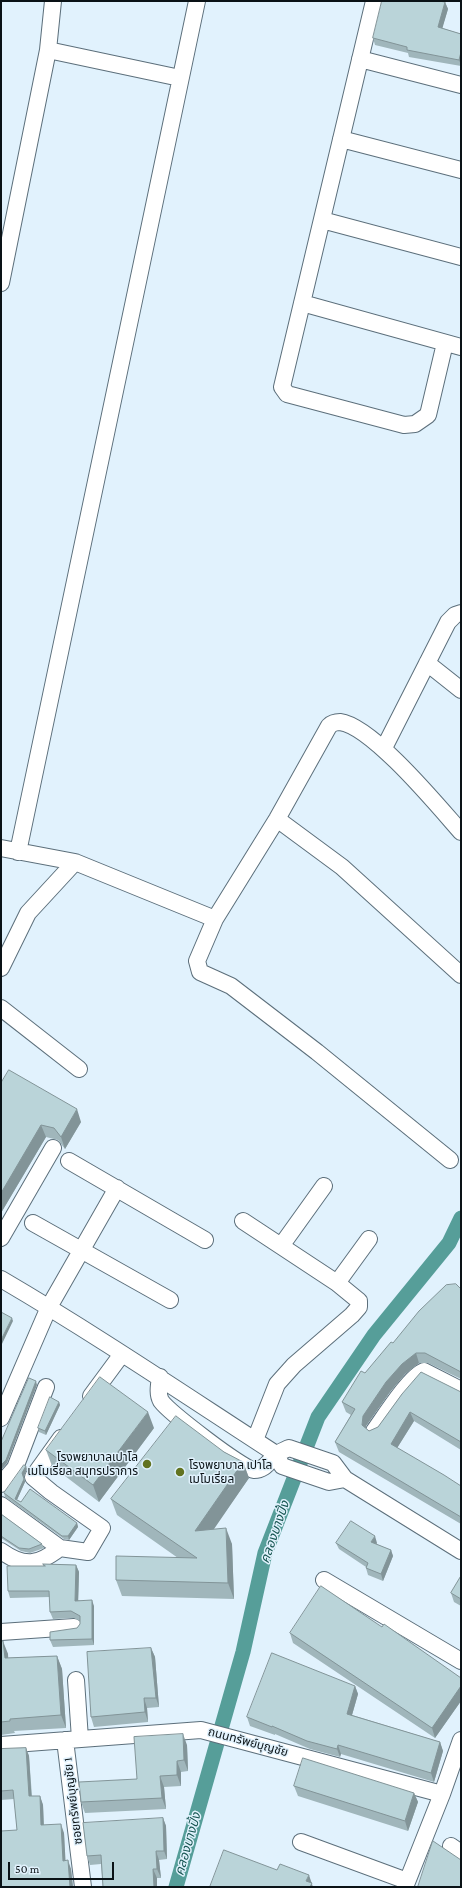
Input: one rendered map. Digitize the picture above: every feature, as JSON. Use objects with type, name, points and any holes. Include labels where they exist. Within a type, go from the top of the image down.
[{"type":"street","points":[[18,852],[197,1]]},
{"type":"street","points":[[374,1],[282,387],[287,394],[404,425],[415,424],[428,415],[445,343]]},
{"type":"street","points":[[1,283],[48,50],[53,5]]},
{"type":"street","points":[[48,50],[180,78]]},
{"type":"street","points":[[360,60],[461,85]]},
{"type":"street","points":[[341,139],[461,170]]},
{"type":"street","points":[[322,220],[461,257]]},
{"type":"street","points":[[302,303],[461,347]]},
{"type":"street","points":[[384,748],[448,622],[455,615],[461,613]]},
{"type":"street","points":[[427,663],[461,690]]},
{"type":"street","points":[[450,1160],[231,986],[200,972],[197,961],[215,919],[277,819],[328,726],[334,722],[340,722],[350,726],[384,748],[461,832]]},
{"type":"street","points":[[277,819],[342,867],[461,975]]},
{"type":"street","points":[[1,848],[75,862],[215,919]]},
{"type":"street","points":[[1,968],[28,913],[75,862]]},
{"type":"street","points":[[1,1008],[79,1069]]},
{"type":"street","points":[[1,1238],[53,1148]]},
{"type":"street","points":[[69,1160],[205,1240]]},
{"type":"street","points":[[281,1246],[324,1186]]},
{"type":"street","points":[[1,1418],[49,1307],[117,1188]]},
{"type":"street","points":[[243,1221],[337,1283],[359,1301],[359,1308],[294,1365],[277,1384],[254,1440]]},
{"type":"street","points":[[33,1223],[170,1300]]},
{"type":"street","points":[[337,1283],[368,1239]]},
{"type":"street","points":[[1,1279],[49,1307],[160,1377],[254,1440],[329,1482],[345,1479]]},
{"type":"street","points":[[83,1407],[122,1354]]},
{"type":"street","points":[[374,1430],[411,1380],[420,1372],[424,1371],[461,1390]]},
{"type":"street","points":[[160,1377],[158,1394],[165,1405],[196,1431],[243,1466],[253,1470],[261,1469],[283,1456],[333,1463],[345,1479],[461,1551]]},
{"type":"street","points":[[1,1484],[15,1468],[46,1387]]},
{"type":"street","points":[[33,1477],[69,1426]]},
{"type":"street","points":[[1,1505],[60,1548],[88,1552],[102,1528],[51,1492],[33,1477],[15,1468]]},
{"type":"street","points":[[1,1551],[23,1563],[34,1563],[48,1558],[60,1548]]},
{"type":"street","points":[[324,1580],[461,1661]]},
{"type":"street","points":[[1,1632],[74,1627]]},
{"type":"street","name":"ซอยทรัพย์บุญชัย 1","points":[[76,1680],[73,1739],[83,1823],[83,1887]]},
{"type":"street","name":"ถนนทรัพย์บุญชัย","points":[[1,1744],[201,1730],[442,1794]]},
{"type":"street","points":[[301,1842],[406,1884],[442,1794],[461,1740]]},
{"type":"building","points":[[382,1],[445,2],[438,27],[461,34],[461,52],[459,60],[407,50],[407,47],[373,38]]},
{"type":"building","points":[[9,1070],[77,1109],[61,1137],[54,1128],[41,1125],[1,1193],[1,1083]]},
{"type":"building","points":[[456,1284],[461,1289],[461,1372],[425,1353],[416,1353],[402,1364],[386,1382],[363,1416],[362,1425],[369,1431],[378,1427],[402,1394],[421,1372],[461,1392],[461,1442],[410,1412],[391,1444],[461,1486],[461,1517],[335,1442],[355,1409],[342,1402],[361,1371],[365,1373],[391,1342],[393,1343],[419,1311],[446,1285]]},
{"type":"building","points":[[1,1312],[12,1318],[1,1340]]},
{"type":"building","points":[[100,1377],[148,1412],[93,1485],[46,1450]]},
{"type":"building","points":[[29,1378],[36,1381],[6,1460],[1,1465],[1,1442]]},
{"type":"building","points":[[50,1397],[59,1402],[45,1431],[38,1428]]},
{"type":"building","points":[[176,1416],[224,1452],[243,1462],[195,1531],[226,1528],[228,1583],[116,1580],[116,1556],[197,1558],[111,1499]]},
{"type":"building","points":[[24,1465],[26,1466],[22,1473],[24,1479],[15,1499],[21,1502],[30,1489],[77,1523],[68,1536],[62,1536],[4,1493]]},
{"type":"building","points":[[1,1514],[42,1544],[29,1549],[19,1548],[1,1536]]},
{"type":"building","points":[[351,1521],[375,1536],[371,1542],[391,1550],[381,1574],[366,1568],[368,1563],[336,1543]]},
{"type":"building","points":[[43,1564],[76,1565],[75,1601],[92,1600],[92,1639],[50,1640],[50,1632],[77,1628],[80,1624],[80,1616],[71,1611],[50,1612],[49,1591],[8,1591],[7,1566],[45,1566]]},
{"type":"building","points":[[461,1576],[461,1599],[451,1593]]},
{"type":"building","points":[[321,1586],[382,1627],[384,1624],[461,1678],[461,1686],[432,1728],[290,1633]]},
{"type":"building","points":[[1,1641],[3,1641],[5,1658],[57,1656],[61,1715],[10,1719],[10,1721],[1,1722]]},
{"type":"building","points":[[151,1648],[156,1698],[144,1698],[145,1712],[91,1717],[87,1652]]},
{"type":"building","points":[[272,1653],[355,1686],[347,1714],[440,1742],[431,1773],[338,1745],[337,1749],[307,1741],[247,1717]]},
{"type":"building","points":[[183,1734],[184,1760],[177,1761],[177,1775],[160,1776],[162,1798],[81,1802],[79,1782],[137,1779],[134,1737]]},
{"type":"building","points":[[26,1748],[29,1796],[40,1796],[41,1825],[61,1824],[63,1861],[68,1860],[70,1887],[1,1887],[1,1831],[17,1830],[13,1790],[1,1791],[1,1749]]},
{"type":"building","points":[[303,1758],[414,1793],[405,1821],[294,1786]]},
{"type":"building","points":[[163,1818],[164,1851],[156,1851],[157,1869],[153,1869],[154,1887],[103,1887],[101,1855],[87,1856],[83,1823]]},
{"type":"building","points":[[433,1841],[461,1860],[461,1887],[418,1887]]},
{"type":"building","points":[[224,1850],[277,1870],[280,1864],[309,1875],[306,1881],[312,1883],[310,1887],[210,1887]]},
{"type":"waterway","name":"คลองบางปิ้ง","points":[[176,1887],[243,1652],[265,1553],[318,1417],[374,1335],[449,1243],[461,1218]]},
{"type":"place","name":"โรงพยาบาลเปาโล เมโมเรี่ยล สมุทรปราการ","points":[[147,1464]]},
{"type":"place","name":"โรงพยาบาล เปาโล เมโมเรี่ยล","points":[[180,1472]]}]
